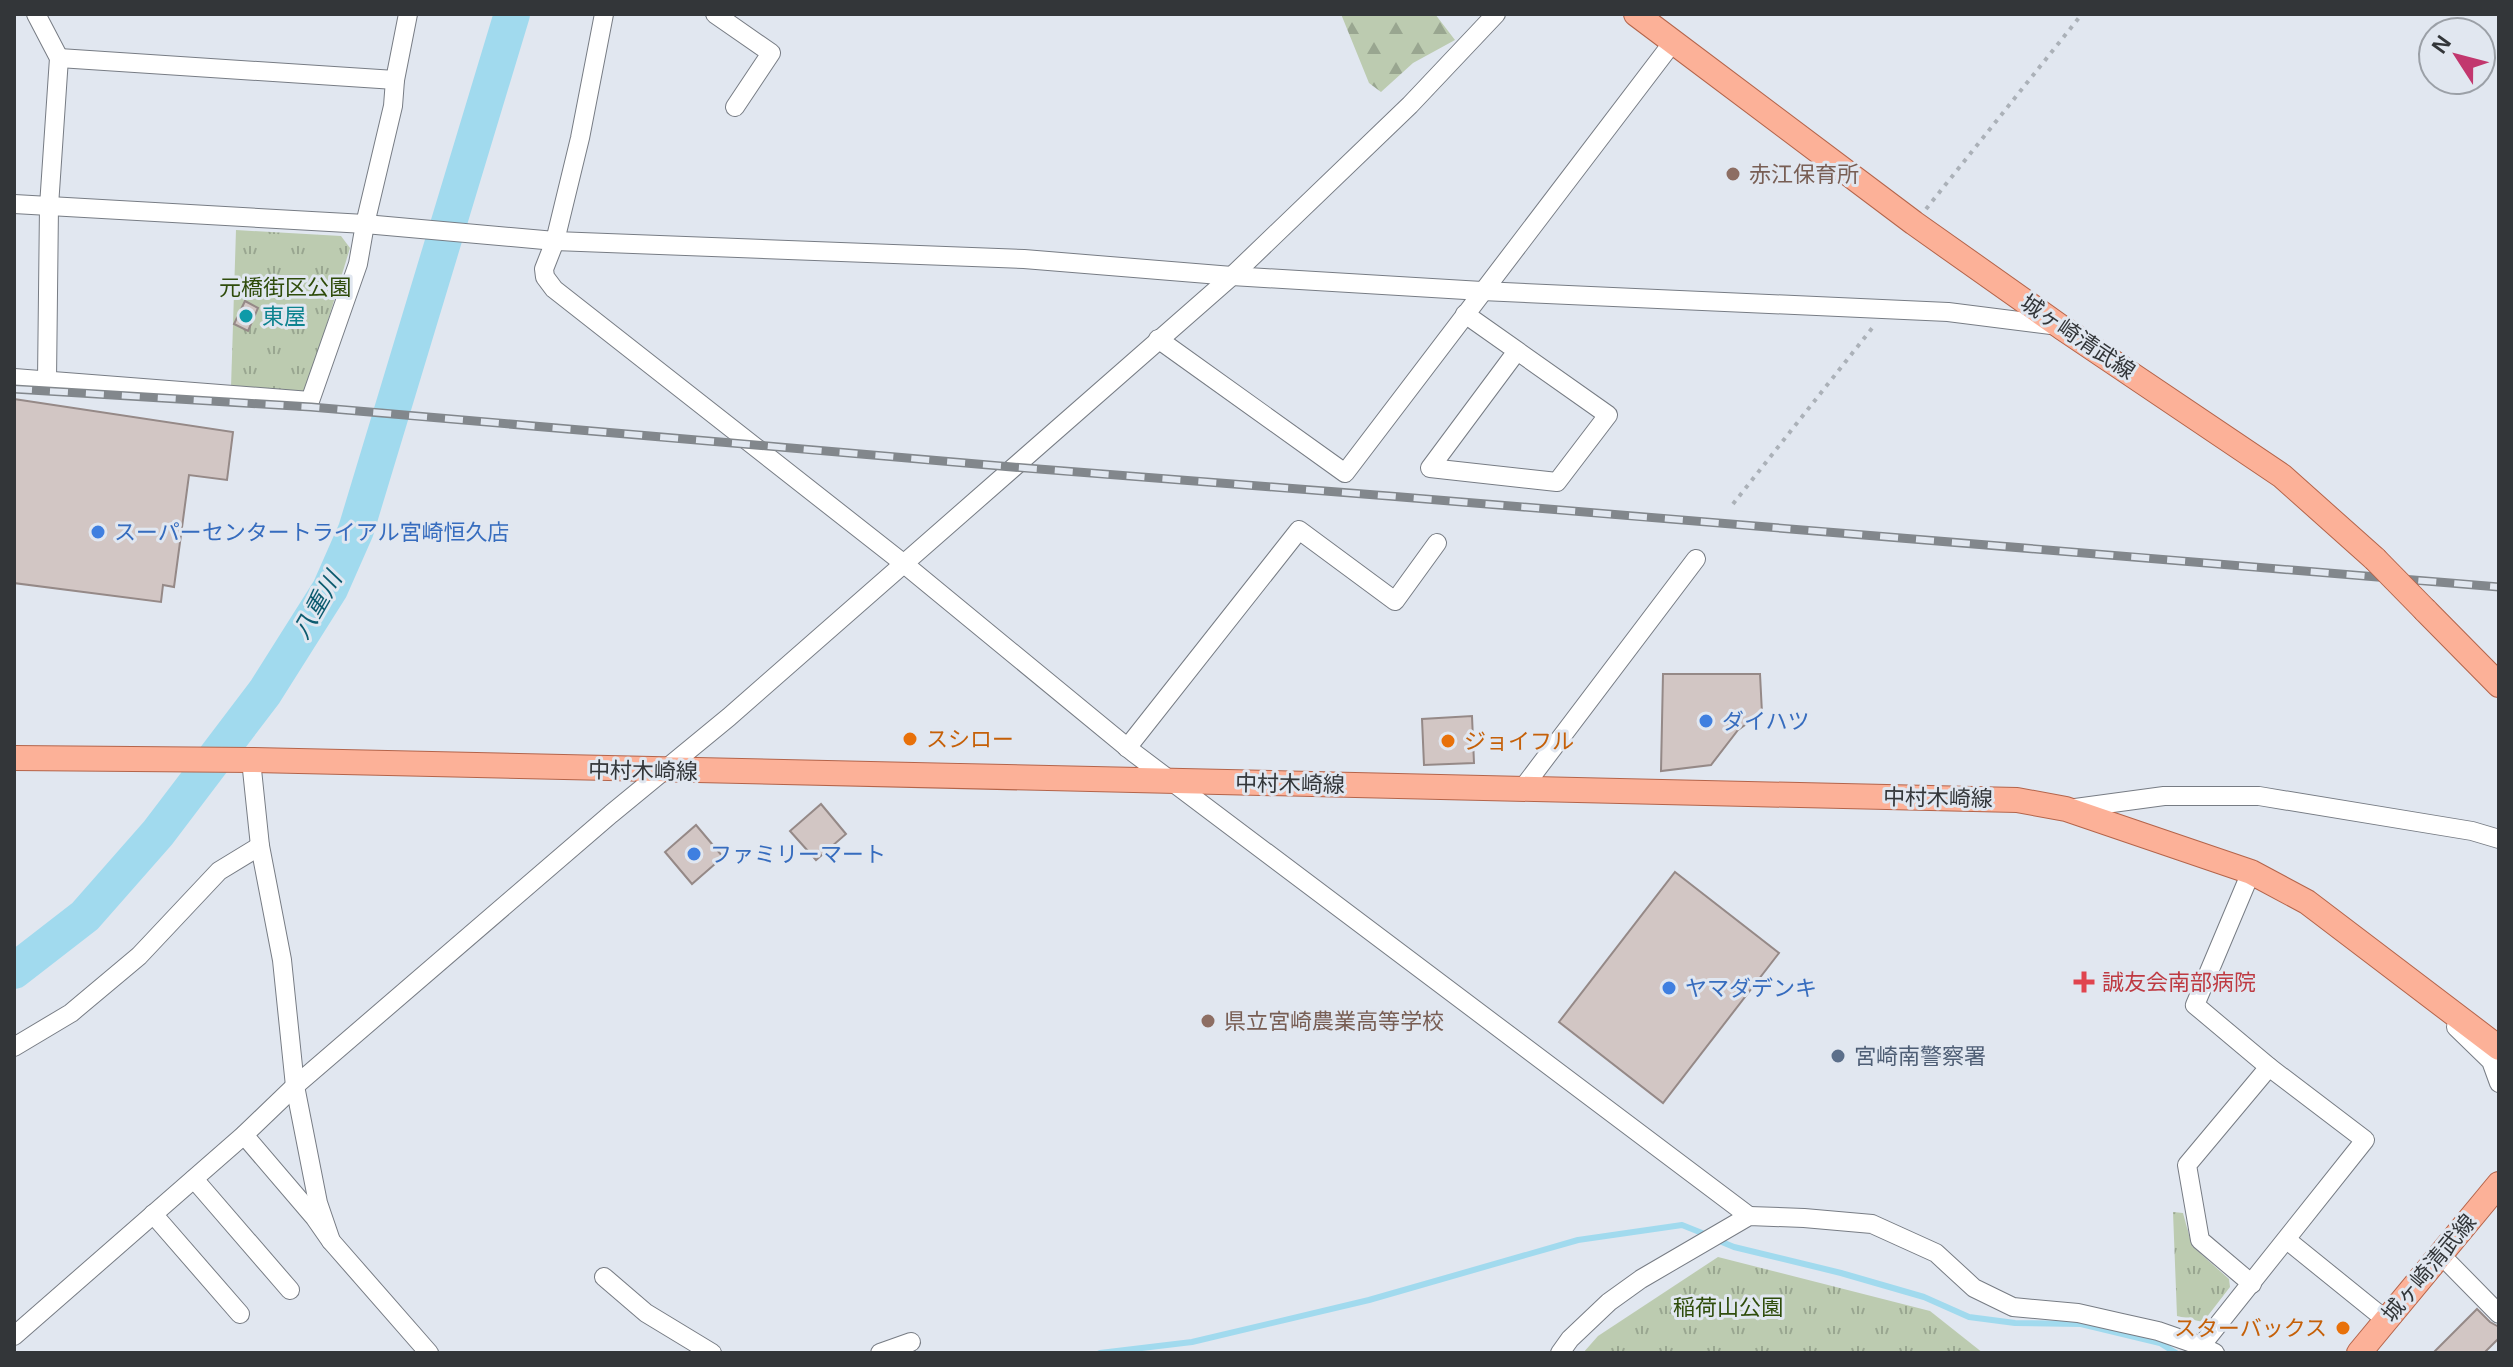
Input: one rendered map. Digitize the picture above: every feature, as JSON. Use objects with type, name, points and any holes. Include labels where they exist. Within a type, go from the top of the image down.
[{"type":"main road","name":"城ヶ崎清武線","points":[[1636,14],[1914,223],[2061,327],[2282,476],[2375,559],[2499,685]]},
{"type":"main road","name":"中村木崎線","points":[[14,758],[251,760],[2017,800],[2066,809],[2251,872],[2307,902],[2499,1048]]},
{"type":"main road","name":"城ヶ崎清武線","points":[[2359,1353],[2497,1184]]},
{"type":"street","points":[[36,14],[59,58],[49,206],[47,380]]},
{"type":"street","points":[[14,378],[310,401],[373,225],[408,14]]},
{"type":"street","points":[[604,14],[580,138],[546,240],[545,277],[554,289],[903,563],[1127,748],[1749,1216]]},
{"type":"street","points":[[715,14],[771,53],[735,107]]},
{"type":"street","points":[[14,1336],[244,1135],[295,1086],[664,771],[1232,276],[1410,105],[1496,14]]},
{"type":"street","points":[[1158,339],[1345,473],[1673,42]]},
{"type":"street","points":[[59,58],[395,80]]},
{"type":"street","points":[[14,204],[373,225],[546,240],[1024,259],[1232,276],[1482,291],[1948,312],[2061,327]]},
{"type":"street","points":[[1465,314],[1608,415],[1557,482],[1430,468],[1517,351]]},
{"type":"street","points":[[1127,748],[1299,530],[1395,601],[1437,543]]},
{"type":"street","points":[[1522,789],[1696,559]]},
{"type":"street","points":[[251,760],[260,846],[282,960],[295,1086],[318,1203],[331,1241]]},
{"type":"street","points":[[2066,809],[2164,796],[2259,796],[2472,831],[2499,839]]},
{"type":"street","points":[[14,1047],[71,1013],[139,956],[219,871],[260,846]]},
{"type":"street","points":[[1560,1353],[1570,1339],[1609,1302],[1641,1279],[1749,1216],[1872,1224],[1936,1253],[1974,1288],[2013,1307],[2078,1313],[2158,1331],[2208,1350],[2252,1284],[2365,1140],[2269,1067],[2195,1005],[2251,872]]},
{"type":"street","points":[[2436,999],[2453,1024],[2491,1061],[2499,1083]]},
{"type":"street","points":[[2252,1284],[2200,1240],[2187,1165],[2269,1067]]},
{"type":"street","points":[[244,1135],[429,1353]]},
{"type":"street","points":[[194,1179],[290,1290]]},
{"type":"street","points":[[153,1214],[240,1314]]},
{"type":"street","points":[[2287,1240],[2386,1320]]},
{"type":"street","points":[[2441,1255],[2499,1314]]},
{"type":"street","points":[[604,1277],[646,1313],[712,1353]]},
{"type":"street","points":[[880,1353],[911,1342]]},
{"type":"path","points":[[1914,223],[2082,14]]},
{"type":"path","points":[[1733,504],[1887,309]]},
{"type":"green space","points":[[1341,14],[1435,14],[1455,40],[1413,63],[1381,92],[1369,83]]},
{"type":"green space","name":"元橋街区公園","points":[[236,230],[341,236],[350,248],[305,396],[231,388]]},
{"type":"green space","points":[[2173,1212],[2183,1213],[2192,1246],[2229,1279],[2230,1287],[2203,1322],[2177,1316]]},
{"type":"green space","name":"稲荷山公園","points":[[1718,1257],[1930,1311],[1983,1353],[1583,1353],[1598,1336]]},
{"type":"building","name":"東屋","points":[[245,301],[258,308],[248,331],[234,324]]},
{"type":"building","name":"スーパーセンタートライアル宮崎恒久店","points":[[14,399],[233,432],[227,480],[189,475],[174,587],[163,585],[161,602],[14,583]]},
{"type":"building","name":"ダイハツ","points":[[1663,674],[1760,674],[1762,713],[1738,730],[1711,765],[1661,771]]},
{"type":"building","name":"ジョイフル","points":[[1472,716],[1474,763],[1424,765],[1422,719]]},
{"type":"building","points":[[821,804],[846,834],[816,860],[790,831]]},
{"type":"building","name":"ファミリーマート","points":[[696,825],[723,857],[692,884],[665,852]]},
{"type":"building","name":"ヤマダデンキ","points":[[1675,872],[1779,953],[1663,1103],[1559,1022]]},
{"type":"building","points":[[2477,1309],[2499,1327],[2499,1338],[2484,1353],[2433,1353]]},
{"type":"waterway","name":"八重川","points":[[14,971],[85,916],[158,833],[265,692],[330,589],[356,530],[512,14]]},
{"type":"waterway","points":[[1100,1353],[1192,1342],[1369,1300],[1578,1240],[1682,1225],[1707,1235]]},
{"type":"waterway","points":[[1717,1240],[1924,1297],[1969,1317],[2015,1323],[2081,1324],[2160,1343],[2176,1353]]},
{"type":"railway","points":[[14,389],[311,407],[2499,587]]},
{"type":"place","name":"赤江保育所","points":[[1733,174]]},
{"type":"place","name":"東屋","points":[[246,316]]},
{"type":"place","name":"スーパーセンタートライアル宮崎恒久店","points":[[98,532]]},
{"type":"place","name":"ダイハツ","points":[[1706,721]]},
{"type":"place","name":"スシロー","points":[[910,739]]},
{"type":"place","name":"ジョイフル","points":[[1448,741]]},
{"type":"place","name":"ファミリーマート","points":[[694,854]]},
{"type":"place","name":"誠友会南部病院","points":[[2084,982]]},
{"type":"place","name":"ヤマダデンキ","points":[[1669,988]]},
{"type":"place","name":"県立宮崎農業高等学校","points":[[1208,1021]]},
{"type":"place","name":"宮崎南警察署","points":[[1838,1056]]},
{"type":"place","name":"スターバックス","points":[[2343,1328]]}]
